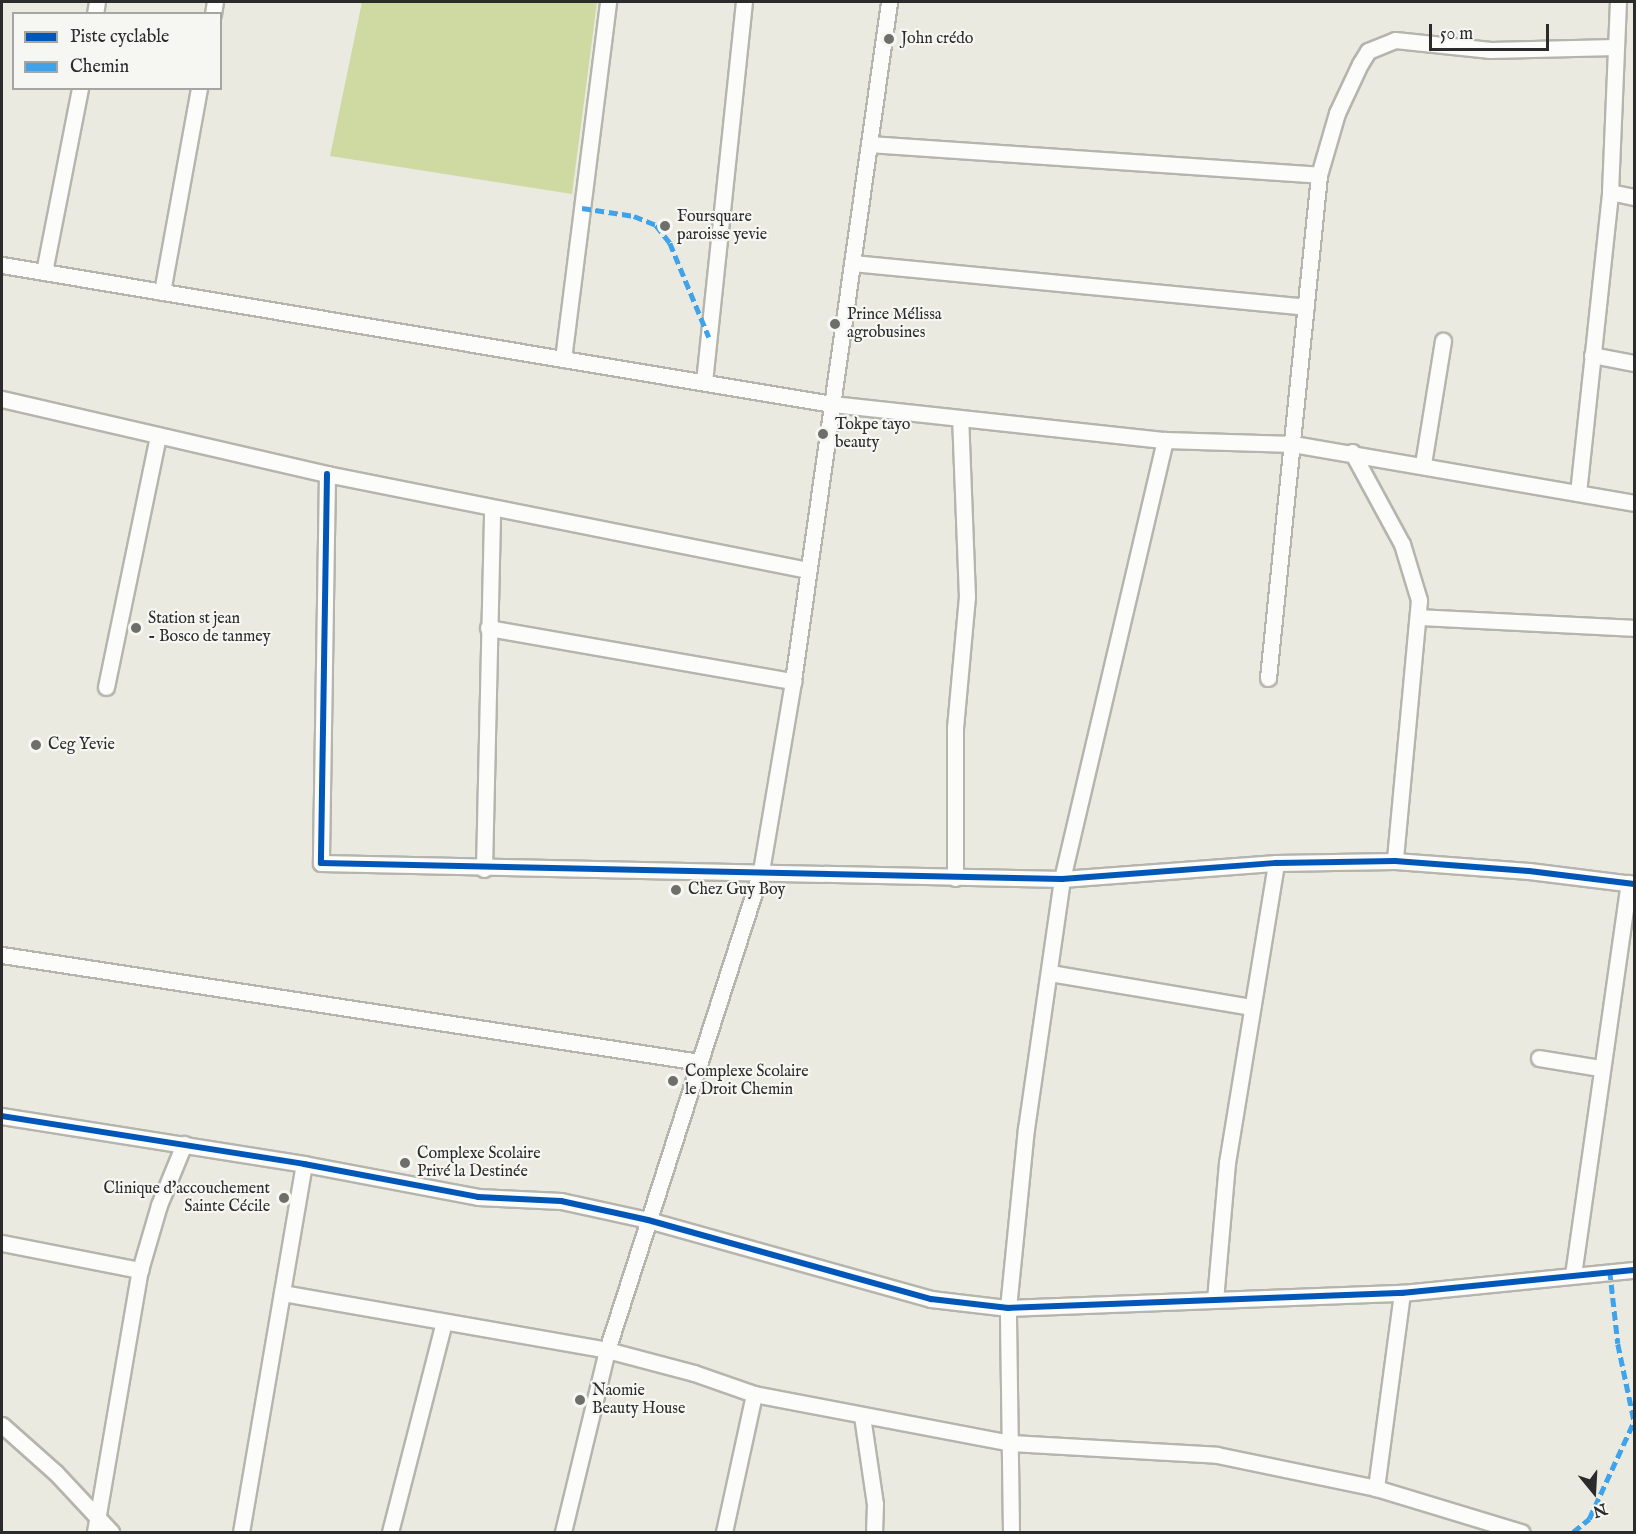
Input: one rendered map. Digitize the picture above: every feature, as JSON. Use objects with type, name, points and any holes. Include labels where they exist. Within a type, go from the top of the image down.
[{"type":"street","points":[[563,359],[608,2]]},
{"type":"street","points":[[704,382],[744,2]]},
{"type":"street","points":[[563,1533],[607,1350],[761,871],[793,681],[889,2]]},
{"type":"street","points":[[1578,493],[1610,192],[1618,2]]},
{"type":"street","points":[[1268,678],[1319,175],[1337,113],[1360,64],[1368,51],[1395,40],[1490,50],[1616,47]]},
{"type":"street","points":[[44,272],[80,90]]},
{"type":"street","points":[[162,292],[199,90]]},
{"type":"street","points":[[869,144],[1319,175]]},
{"type":"street","points":[[1610,192],[1635,197]]},
{"type":"street","points":[[852,263],[1306,307]]},
{"type":"street","points":[[2,265],[832,404],[1165,440],[1293,444],[1423,464],[1635,503]]},
{"type":"street","points":[[1423,464],[1443,341]]},
{"type":"street","points":[[1592,354],[1635,363]]},
{"type":"street","points":[[2,399],[327,474],[492,509],[809,570]]},
{"type":"street","points":[[954,878],[956,728],[968,597],[960,418]]},
{"type":"street","points":[[106,687],[158,435]]},
{"type":"street","points":[[1011,1533],[1008,1308],[1026,1129],[1062,879],[1165,440]]},
{"type":"street","points":[[1352,452],[1414,574],[1419,600],[1395,861]]},
{"type":"street","points":[[327,474],[321,863],[484,869],[761,871],[954,878],[1062,879],[1276,863],[1395,861],[1632,884],[1600,1068],[1573,1275]]},
{"type":"street","points":[[484,869],[492,509]]},
{"type":"street","points":[[1418,617],[1635,628]]},
{"type":"street","points":[[488,628],[793,681]]},
{"type":"street","points":[[1215,1300],[1227,1162],[1276,863]]},
{"type":"street","points":[[2,955],[699,1062]]},
{"type":"street","points":[[1050,973],[1252,1007]]},
{"type":"street","points":[[1539,1058],[1600,1068]]},
{"type":"street","points":[[2,1116],[304,1164],[478,1197],[561,1201],[648,1220],[932,1299],[1008,1308],[1402,1293],[1635,1270]]},
{"type":"street","points":[[95,1533],[140,1270],[159,1205],[184,1144]]},
{"type":"street","points":[[241,1533],[304,1164]]},
{"type":"street","points":[[2,1243],[140,1270]]},
{"type":"street","points":[[282,1293],[607,1350],[694,1373],[754,1394],[1011,1443],[1218,1455],[1376,1488],[1514,1531]]},
{"type":"street","points":[[1376,1488],[1402,1293]]},
{"type":"street","points":[[390,1533],[444,1322]]},
{"type":"street","points":[[724,1533],[754,1394]]},
{"type":"street","points":[[862,1416],[875,1504],[874,1533]]},
{"type":"street","points":[[2,1425],[56,1473],[98,1516],[111,1533]]},
{"type":"green space","points":[[362,2],[597,2],[572,194],[330,156]]},
{"type":"marked path","points":[[582,208],[634,216],[656,225],[670,243],[709,337]]},
{"type":"marked path","points":[[1610,1271],[1618,1344],[1634,1420]]},
{"type":"marked path","points":[[1573,1532],[1589,1519],[1634,1421]]},
{"type":"cycle path","points":[[327,474],[321,863],[1062,879],[1276,863],[1395,861],[1529,871],[1634,884]]},
{"type":"cycle path","points":[[2,1116],[304,1164],[478,1197],[561,1201],[648,1220],[931,1299],[1008,1308],[1402,1293],[1634,1270]]},
{"type":"place","name":"John crédo","points":[[889,39]]},
{"type":"place","name":"Foursquare paroisse yevie","points":[[665,226]]},
{"type":"place","name":"Prince Mélissa agrobusines","points":[[835,324]]},
{"type":"place","name":"Tokpe tayo beauty","points":[[823,434]]},
{"type":"place","name":"Station st jean - Bosco de tanmey","points":[[136,628]]},
{"type":"place","name":"Ceg Yevie","points":[[36,745]]},
{"type":"place","name":"Chez Guy Boy","points":[[676,890]]},
{"type":"place","name":"Complexe Scolaire le Droit Chemin","points":[[673,1081]]},
{"type":"place","name":"Complexe Scolaire Privé la Destinée","points":[[405,1163]]},
{"type":"place","name":"Clinique d'accouchement Sainte Cécile","points":[[284,1198]]},
{"type":"place","name":"Naomie Beauty House","points":[[580,1400]]}]
